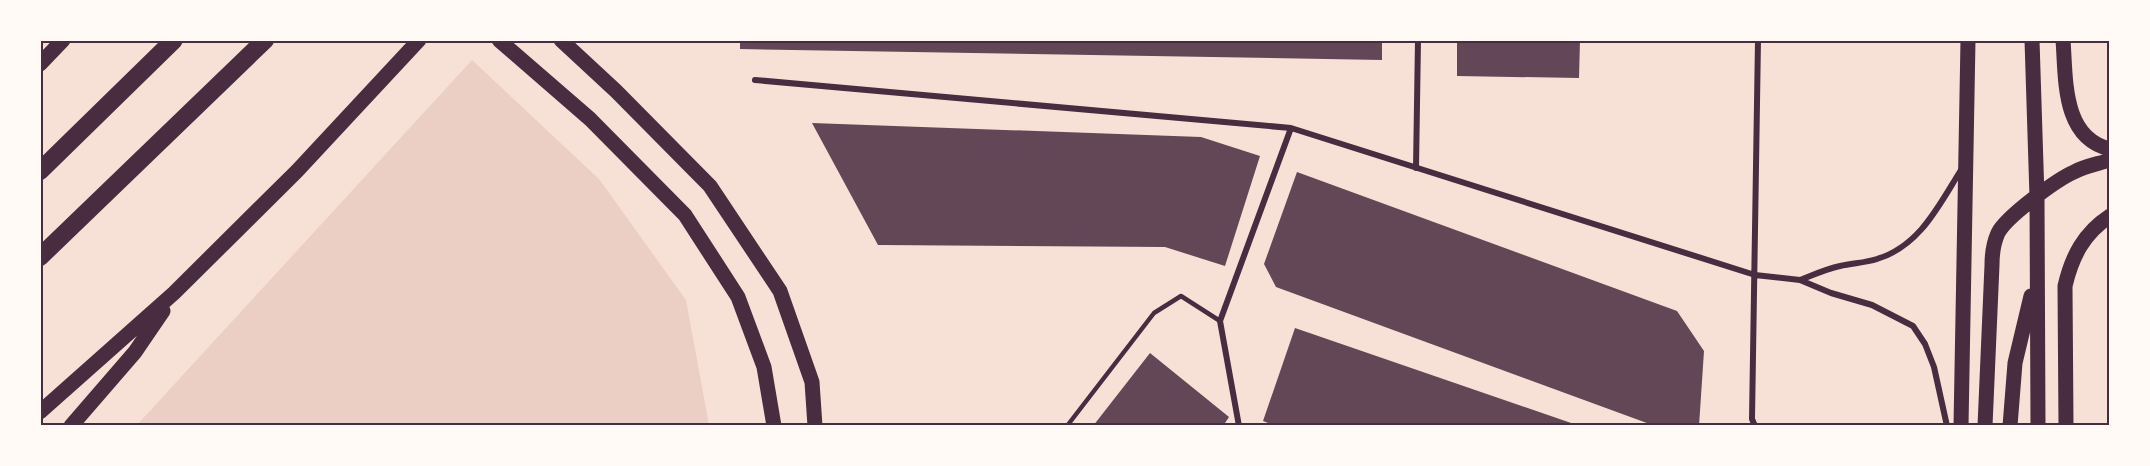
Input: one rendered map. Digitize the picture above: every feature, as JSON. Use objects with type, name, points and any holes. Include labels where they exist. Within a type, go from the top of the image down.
[{"type":"highway","points":[[40,171],[174,40]]},
{"type":"highway","points":[[40,257],[265,40]]},
{"type":"main road","points":[[40,64],[63,40]]},
{"type":"main road","points":[[40,412],[174,293],[297,171],[419,40]]},
{"type":"main road","points":[[499,40],[590,119],[686,215],[738,297],[764,367],[774,426]]},
{"type":"main road","points":[[561,40],[616,91],[710,186],[780,291],[812,382],[815,426]]},
{"type":"main road","points":[[1961,426],[1968,40]]},
{"type":"main road","points":[[2032,40],[2037,197],[2038,426]]},
{"type":"main road","points":[[2063,40],[2067,99],[2071,112],[2086,138],[2109,149]]},
{"type":"main road","points":[[1985,426],[1993,247],[1998,232],[2006,222],[2037,197],[2074,172],[2109,160]]},
{"type":"main road","points":[[2066,426],[2065,286],[2070,265],[2080,245],[2089,232],[2109,216]]},
{"type":"main road","points":[[2010,426],[2015,363],[2036,272]]},
{"type":"main road","points":[[71,426],[135,352],[174,293]]},
{"type":"street","points":[[1416,168],[1418,40]]},
{"type":"street","points":[[1755,426],[1752,419],[1758,40]]},
{"type":"street","points":[[755,80],[1291,128],[1755,275],[1800,280],[1831,293],[1872,305],[1913,326],[1925,344],[1934,367],[1947,426]]},
{"type":"street","points":[[1239,426],[1220,321],[1291,128]]},
{"type":"street","points":[[1800,280],[1829,269],[1877,259],[1913,240],[1930,221],[1966,162]]},
{"type":"lane","points":[[1067,426],[1154,313],[1181,296],[1220,321]]},
{"type":"shaded area","points":[[472,60],[599,179],[686,300],[709,425],[137,425]]},
{"type":"building","points":[[740,40],[1382,40],[1382,60],[740,49]]},
{"type":"building","points":[[1457,40],[1580,40],[1579,78],[1457,76]]},
{"type":"building","points":[[812,123],[1201,137],[1260,156],[1225,266],[1165,247],[878,245]]},
{"type":"building","points":[[1297,172],[1677,311],[1704,351],[1699,426],[1655,426],[1276,287],[1264,264]]},
{"type":"building","points":[[1295,328],[1577,426],[1276,426],[1263,421]]},
{"type":"building","points":[[1150,353],[1229,417],[1223,426],[1093,426]]}]
